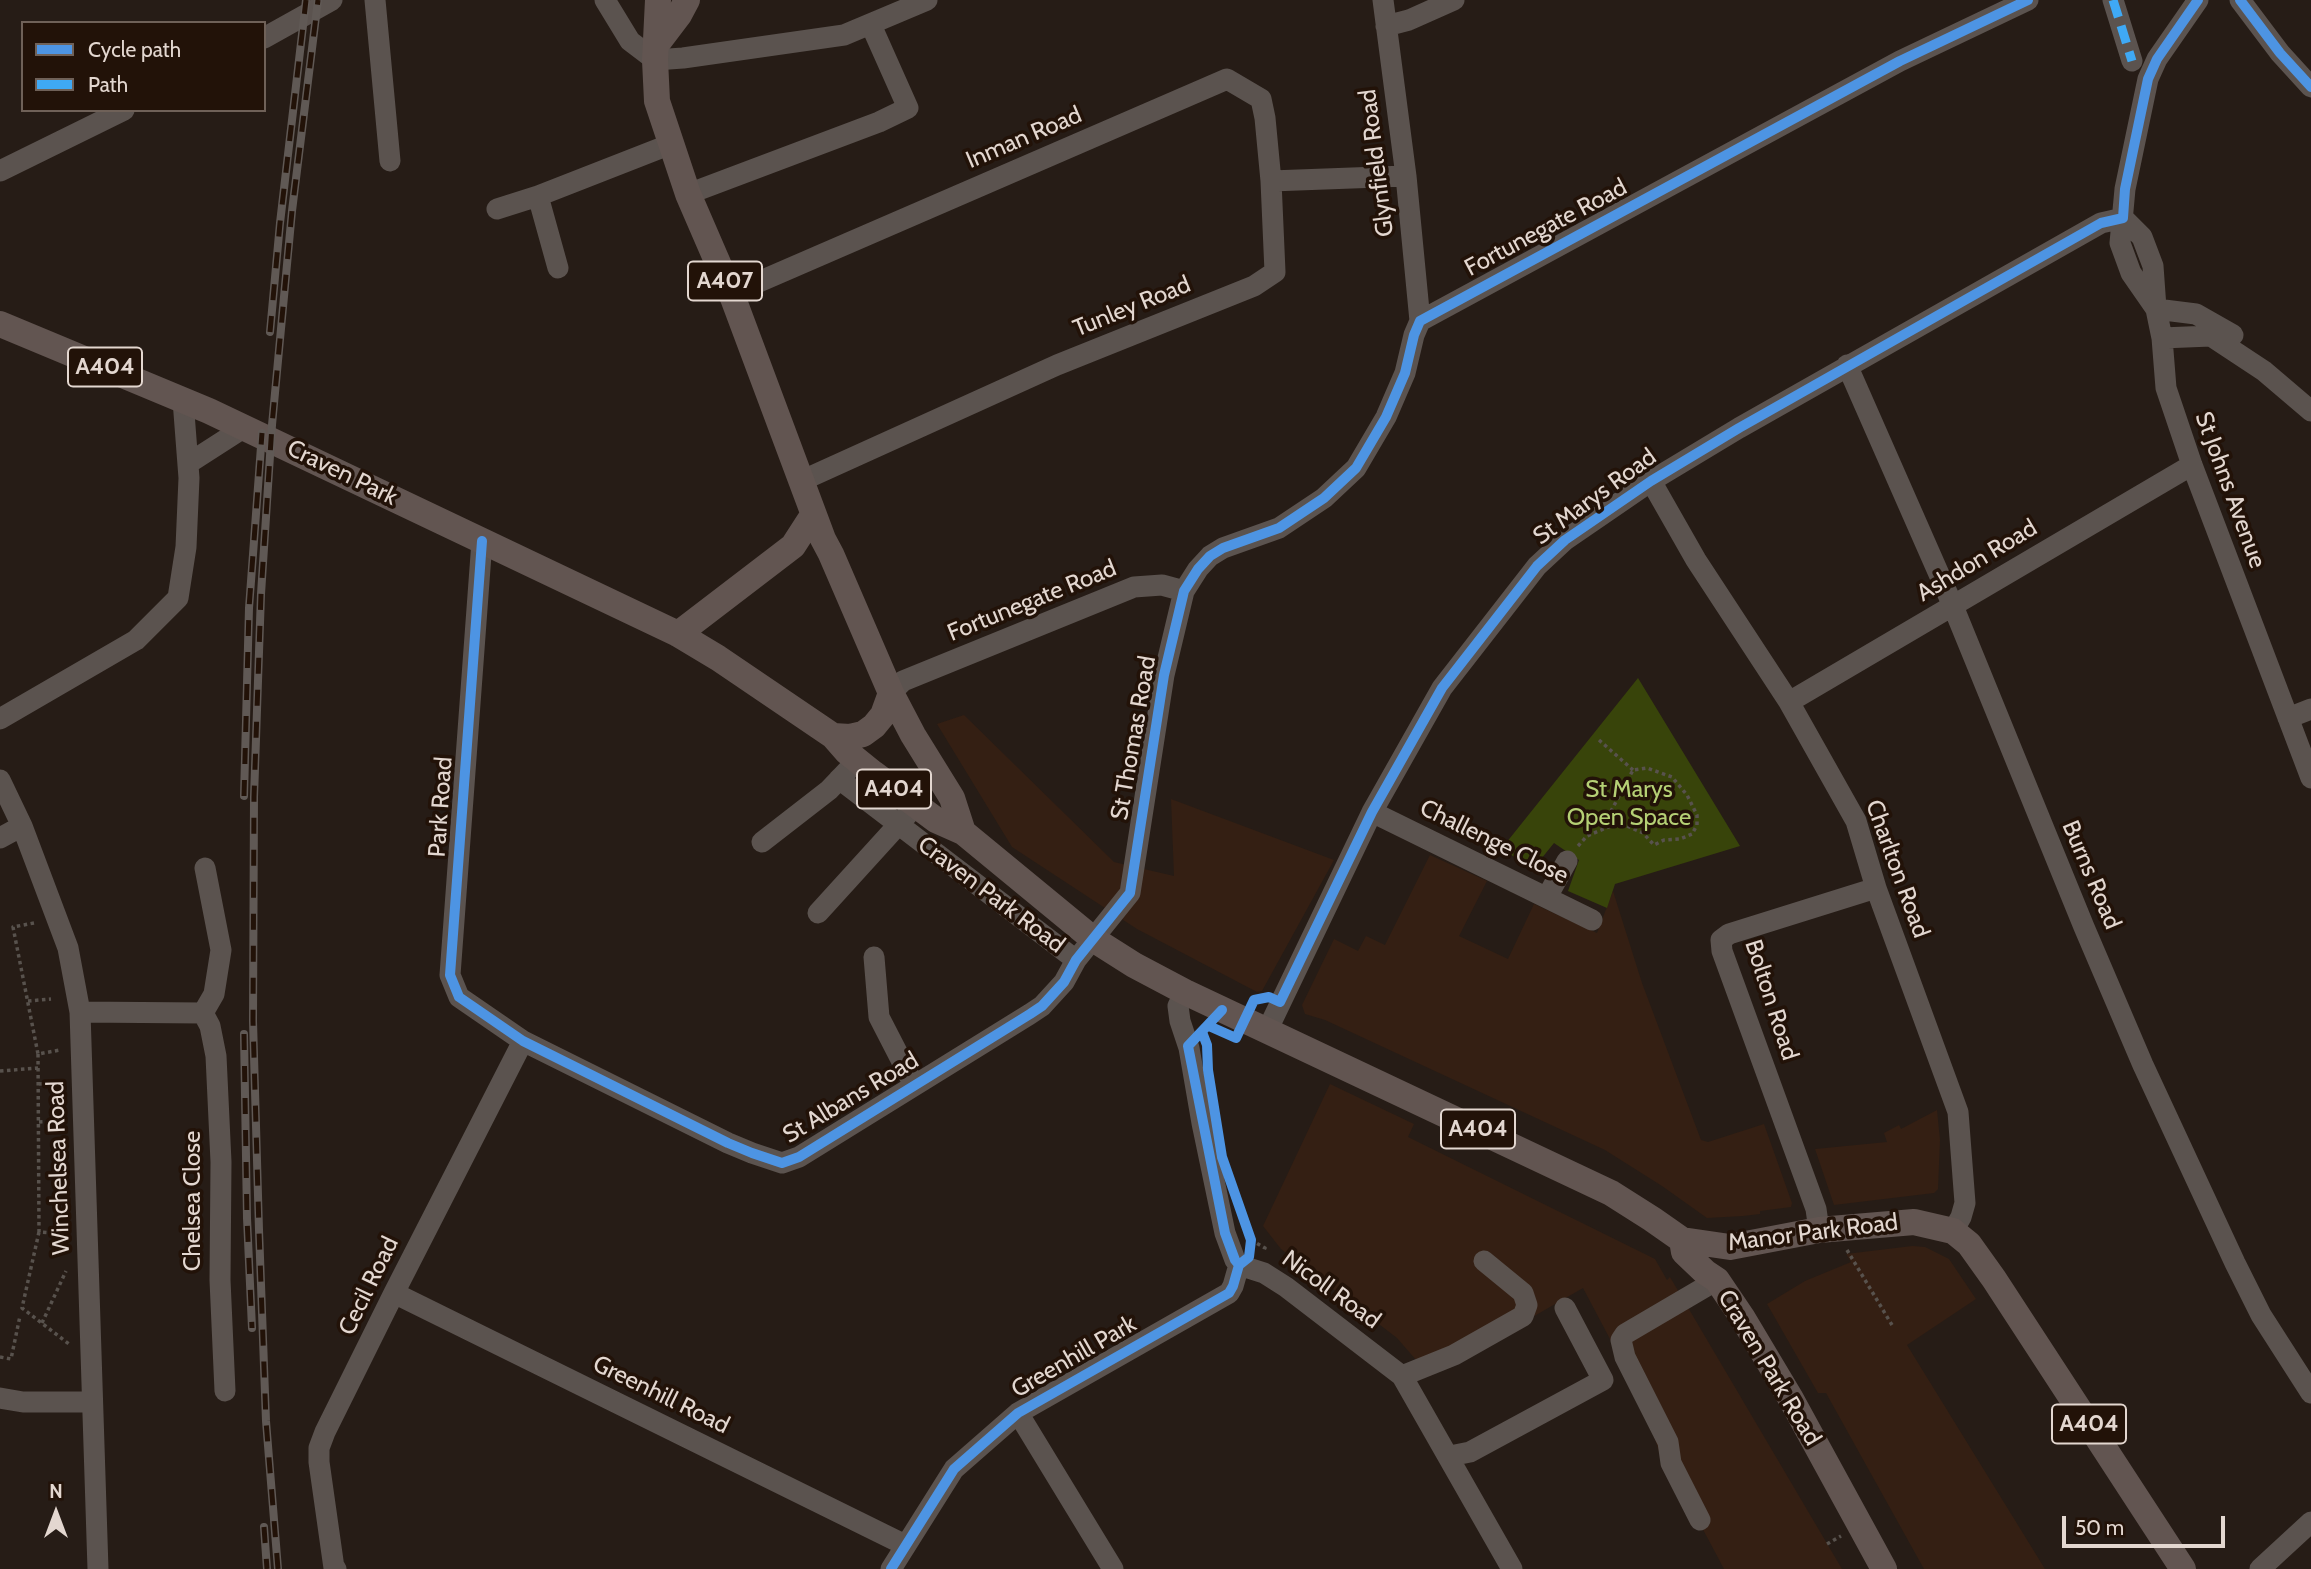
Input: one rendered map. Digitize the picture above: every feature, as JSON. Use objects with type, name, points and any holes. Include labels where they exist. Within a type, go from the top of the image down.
[{"type":"main road","name":"A407","points":[[658,0],[657,101],[688,194],[733,298],[813,515],[831,554]]},
{"type":"main road","points":[[656,52],[687,0]]},
{"type":"main road","name":"Craven Park","points":[[0,324],[244,427],[678,634],[833,736]]},
{"type":"main road","points":[[678,634],[793,546],[813,515]]},
{"type":"main road","points":[[793,546],[831,554]]},
{"type":"main road","name":"A404","points":[[831,554],[891,693],[883,715],[874,726],[863,734],[850,737],[833,736]]},
{"type":"main road","points":[[717,604],[715,634],[718,658]]},
{"type":"main road","name":"Craven Park Road","points":[[891,693],[952,798],[963,832]]},
{"type":"main road","name":"Craven Park Road","points":[[833,736],[848,770],[916,804],[936,820],[963,832],[1093,939],[1134,965],[1185,992],[1611,1193],[1682,1240],[1684,1252],[1717,1280],[1742,1317],[1791,1399],[1884,1569]]},
{"type":"main road","name":"Manor Park Road","points":[[1682,1240],[1730,1247],[1819,1230],[1914,1222],[1953,1231]]},
{"type":"main road","name":"A404","points":[[1953,1231],[1969,1244],[1994,1279],[2183,1569]]},
{"type":"main road","points":[[1717,1280],[1730,1247]]},
{"type":"street","points":[[266,37],[332,0]]},
{"type":"street","points":[[375,0],[390,161]]},
{"type":"street","points":[[605,0],[631,41],[656,52],[683,58],[844,35],[927,0]]},
{"type":"street","name":"Glynfield Road","points":[[1383,0],[1406,176],[1420,321]]},
{"type":"street","points":[[1386,26],[1409,20],[1454,0]]},
{"type":"street","name":"Fortunegate Road","points":[[1420,321],[1900,61],[2028,0]]},
{"type":"street","points":[[2113,0],[2132,61]]},
{"type":"street","points":[[2123,218],[2124,190],[2148,79],[2157,59],[2198,0]]},
{"type":"street","points":[[2240,0],[2280,53],[2311,87]]},
{"type":"street","points":[[688,194],[879,122],[908,108],[871,24]]},
{"type":"street","name":"Inman Road","points":[[733,298],[747,287],[1227,79],[1261,99],[1271,181]]},
{"type":"street","points":[[0,171],[120,112]]},
{"type":"street","points":[[497,209],[538,196],[671,144]]},
{"type":"street","points":[[1271,181],[1406,176]]},
{"type":"street","name":"Tunley Road","points":[[801,481],[1057,365],[1254,286],[1275,272],[1271,181]]},
{"type":"street","points":[[538,196],[558,268]]},
{"type":"street","name":"St Johns Avenue","points":[[2123,218],[2142,237],[2153,266],[2166,388],[2192,465],[2311,778]]},
{"type":"street","name":"St Marys Road","points":[[1267,1031],[1372,812],[1441,688],[1537,566],[1565,540],[1651,481],[1847,365],[1918,328],[2101,223],[2123,218]]},
{"type":"street","points":[[2156,309],[2196,314],[2226,329],[2242,342],[2264,371]]},
{"type":"street","points":[[1184,591],[1210,556],[1223,548],[1279,528],[1324,498],[1356,468],[1386,417],[1405,373],[1420,321]]},
{"type":"street","points":[[2162,338],[2211,336],[2264,371],[2311,411]]},
{"type":"street","name":"Burns Road","points":[[1847,365],[1953,606],[2143,1065],[2261,1315],[2311,1393]]},
{"type":"street","points":[[0,719],[136,640],[178,598],[187,547],[189,463],[183,400]]},
{"type":"street","points":[[189,463],[244,427]]},
{"type":"street","name":"Ashdon Road","points":[[1789,702],[2192,465]]},
{"type":"street","name":"Charlton Road","points":[[1651,481],[1696,560],[1789,702],[1856,821],[1876,888],[1958,1112],[1965,1203],[1953,1231]]},
{"type":"street","name":"Park Road","points":[[481,541],[450,975],[459,997],[523,1041]]},
{"type":"street","name":"Fortunegate Road","points":[[891,693],[904,681],[1134,587],[1162,585],[1184,591]]},
{"type":"street","name":"St Thomas Road","points":[[1130,893],[1164,675],[1184,591]]},
{"type":"street","points":[[2288,718],[2311,709]]},
{"type":"street","points":[[762,842],[848,770]]},
{"type":"street","name":"Craven Park Road","points":[[848,770],[898,825],[1076,960]]},
{"type":"street","name":"Winchelsea Road","points":[[0,780],[22,826],[68,948],[80,1012],[98,1569]]},
{"type":"street","points":[[818,913],[916,804]]},
{"type":"street","name":"Challenge Close","points":[[1372,812],[1592,920]]},
{"type":"street","points":[[0,838],[22,826]]},
{"type":"street","points":[[1547,897],[1569,858]]},
{"type":"street","points":[[80,1012],[203,1013],[214,994],[221,950],[205,868]]},
{"type":"street","name":"Bolton Road","points":[[1819,1230],[1816,1209],[1722,951],[1721,940],[1729,934],[1876,888]]},
{"type":"street","name":"St Albans Road","points":[[523,1041],[728,1143],[782,1163],[799,1157],[1042,1006],[1064,982],[1076,960],[1130,893]]},
{"type":"street","points":[[874,957],[879,1017],[914,1085]]},
{"type":"street","points":[[1185,992],[1178,1006],[1180,1021],[1189,1048],[1225,1233],[1239,1265]]},
{"type":"street","name":"Chelsea Close","points":[[203,1013],[210,1026],[216,1069],[221,1162],[220,1280],[225,1391]]},
{"type":"street","name":"Cecil Road","points":[[335,1568],[319,1448],[394,1293],[523,1041]]},
{"type":"street","points":[[1402,1376],[1454,1355],[1523,1316],[1527,1305],[1523,1293],[1484,1261]]},
{"type":"street","name":"Nicoll Road","points":[[1239,1265],[1264,1273],[1286,1287],[1402,1376],[1512,1569]]},
{"type":"street","name":"Greenhill Park","points":[[891,1569],[954,1469],[1018,1413],[1229,1293],[1239,1265]]},
{"type":"street","points":[[1700,1520],[1671,1463],[1668,1442],[1625,1356],[1621,1340],[1625,1335],[1717,1280]]},
{"type":"street","name":"Greenhill Road","points":[[394,1293],[905,1545]]},
{"type":"street","points":[[1450,1457],[1470,1452],[1603,1380],[1565,1308]]},
{"type":"street","points":[[0,1398],[23,1402],[92,1402]]},
{"type":"street","points":[[1018,1413],[1112,1569]]},
{"type":"street","points":[[2260,1569],[2311,1522]]},
{"type":"path","points":[[1569,858],[1587,836],[1613,825],[1627,826],[1643,833],[1654,845],[1692,834],[1697,825],[1697,815],[1687,795],[1672,777],[1647,768],[1633,770],[1599,740]]},
{"type":"path","points":[[1602,828],[1633,770]]},
{"type":"path","points":[[34,923],[13,928],[38,1054],[39,1084],[39,1232],[22,1308],[70,1345]]},
{"type":"path","points":[[28,1001],[51,999]]},
{"type":"path","points":[[38,1054],[60,1050]]},
{"type":"path","points":[[0,1071],[38,1068]]},
{"type":"path","points":[[39,1084],[61,1083]]},
{"type":"path","points":[[39,1122],[62,1121]]},
{"type":"path","points":[[1239,1265],[1249,1256],[1251,1240],[1245,1226]]},
{"type":"path","points":[[39,1232],[66,1234]]},
{"type":"path","points":[[1251,1240],[1265,1248],[1264,1251]]},
{"type":"path","points":[[1849,1253],[1892,1325]]},
{"type":"path","points":[[42,1323],[67,1268]]},
{"type":"path","points":[[0,1357],[11,1359],[20,1317]]},
{"type":"path","points":[[1827,1544],[1841,1536]]},
{"type":"shaded area","points":[[964,715],[1114,862],[1174,876],[1171,799],[1334,860],[1262,991],[1257,992],[1137,929],[1012,847],[937,724]]},
{"type":"shaded area","points":[[1430,855],[1487,881],[1459,936],[1508,959],[1534,904],[1597,933],[1613,891],[1642,983],[1701,1140],[1708,1142],[1764,1124],[1792,1203],[1791,1207],[1760,1211],[1760,1214],[1707,1218],[1605,1150],[1325,1020],[1305,1014],[1302,1005],[1334,939],[1358,951],[1366,936],[1385,945]]},
{"type":"shaded area","points":[[1330,1084],[1414,1124],[1408,1137],[1655,1259],[1667,1280],[1670,1277],[1842,1569],[1724,1569],[1681,1488],[1665,1471],[1628,1373],[1583,1288],[1430,1376],[1397,1338],[1281,1249],[1263,1226]]},
{"type":"shaded area","points":[[1937,1110],[1940,1140],[1938,1189],[1934,1193],[1834,1205],[1815,1149],[1887,1142],[1884,1133],[1899,1125],[1901,1129]]},
{"type":"shaded area","points":[[1912,1246],[1925,1247],[1949,1259],[1976,1299],[1907,1345],[2045,1569],[1924,1569],[1826,1393],[1818,1393],[1767,1304],[1805,1281],[1851,1262],[1846,1254]]},
{"type":"green space","name":"St Marys Open Space","points":[[1638,678],[1740,846],[1615,884],[1607,908],[1568,891],[1579,860],[1554,843],[1537,864],[1529,868],[1502,848]]},
{"type":"railway","points":[[270,332],[306,0]]},
{"type":"railway","points":[[278,1569],[266,1421],[259,1230],[253,1021],[254,797],[261,594],[272,425],[292,211],[318,0]]},
{"type":"railway","points":[[244,796],[249,608],[262,433]]},
{"type":"railway","points":[[244,1034],[252,1328]]},
{"type":"railway","points":[[264,1527],[267,1569]]},
{"type":"marked path","points":[[2113,0],[2132,61]]},
{"type":"cycle path","points":[[482,541],[450,975],[459,997],[523,1041],[728,1143],[782,1163],[799,1157],[1030,1014],[1042,1006],[1064,982],[1076,960],[1130,893],[1164,675],[1184,591],[1210,556],[1223,548],[1279,528],[1324,498],[1356,468],[1386,417],[1405,373],[1420,321],[1900,61],[2028,0]]},
{"type":"cycle path","points":[[1209,1026],[1236,1038],[1254,1000],[1269,997],[1280,1002],[1372,812],[1442,688],[1537,566],[1565,540],[1651,481],[1739,428],[2101,223],[2123,218],[2125,189],[2148,79],[2157,59],[2198,0]]},
{"type":"cycle path","points":[[2240,0],[2280,53],[2311,87]]},
{"type":"cycle path","points":[[1222,1010],[1188,1046],[1225,1233],[1239,1265]]},
{"type":"cycle path","points":[[1202,1032],[1207,1045],[1208,1070],[1222,1157],[1251,1240],[1249,1257],[1239,1265]]},
{"type":"cycle path","points":[[891,1569],[954,1469],[1018,1413],[1229,1293],[1239,1265]]}]
